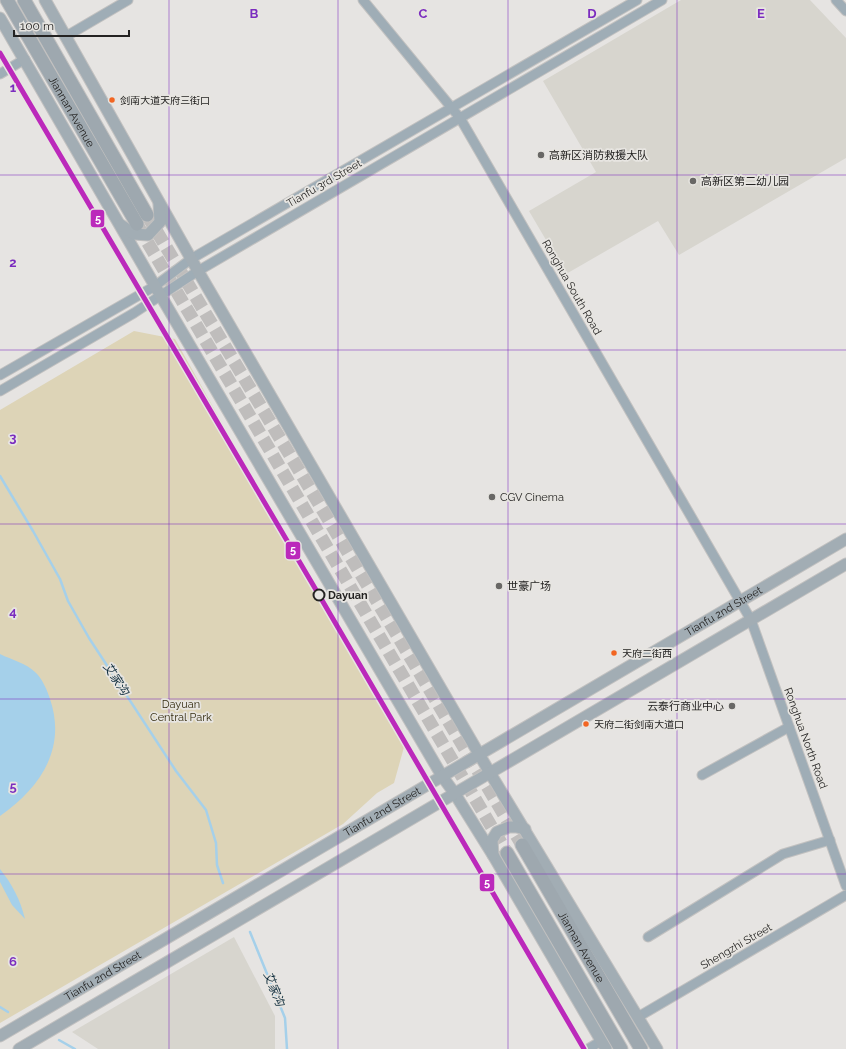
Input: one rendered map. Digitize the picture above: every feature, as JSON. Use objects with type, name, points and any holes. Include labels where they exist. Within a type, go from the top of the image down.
[{"type":"highway","name":"Jiannan Avenue","points":[[7,0],[137,224]]},
{"type":"highway","name":"Jiannan Avenue","points":[[24,0],[147,215]]},
{"type":"highway","name":"Jiannan Avenue","points":[[522,845],[641,1049]]},
{"type":"highway","name":"Jiannan Avenue","points":[[507,853],[621,1049]]},
{"type":"main road","points":[[45,0],[191,259],[490,773],[657,1049]]},
{"type":"main road","points":[[0,18],[442,776],[455,794],[493,856],[603,1045]]},
{"type":"main road","points":[[119,224],[134,234],[148,235],[160,222],[159,202]]},
{"type":"main road","name":"Tianfu 2nd Street","points":[[0,1036],[846,539]]},
{"type":"main road","name":"Tianfu 2nd Street","points":[[19,1049],[846,564]]},
{"type":"main road","points":[[493,856],[492,840],[497,832],[516,826],[525,829]]},
{"type":"street","points":[[65,36],[128,0]]},
{"type":"street","name":"Ronghua South Road","points":[[363,0],[460,118],[740,601]]},
{"type":"street","name":"Tianfu 3rd Street","points":[[0,375],[155,286],[191,259],[637,0]]},
{"type":"street","name":"Tianfu 3rd Street","points":[[0,391],[134,313],[198,271],[662,0]]},
{"type":"street","points":[[836,0],[846,11]]},
{"type":"street","points":[[0,74],[25,59]]},
{"type":"street","name":"Ronghua North Road","points":[[740,601],[751,620],[846,886]]},
{"type":"street","points":[[702,775],[789,727]]},
{"type":"street","points":[[648,937],[783,854],[830,840]]},
{"type":"street","name":"Shengzhi Street","points":[[638,1017],[846,895]]},
{"type":"street","points":[[588,1049],[603,1045]]},
{"type":"shaded area","points":[[681,0],[810,0],[846,38],[846,158],[679,255],[658,221],[566,274],[529,211],[596,172],[543,81]]},
{"type":"shaded area","points":[[234,937],[275,1016],[275,1049],[98,1049],[72,1032]]},
{"type":"green space","name":"Dayuan Central Park","points":[[134,331],[175,339],[235,446],[406,740],[394,783],[377,793],[343,824],[0,1023],[0,410]]},
{"type":"water","points":[[0,654],[27,666],[40,677],[50,699],[54,717],[55,734],[52,751],[38,780],[27,793],[0,816]]},
{"type":"water","points":[[0,869],[15,892],[25,919],[12,905],[0,882]]},
{"type":"waterway","name":"艾家沟","points":[[0,476],[60,579],[68,601],[89,638],[176,771],[206,810],[216,843],[217,865],[223,883]]},
{"type":"waterway","name":"艾家沟","points":[[250,932],[285,1018],[287,1049]]},
{"type":"waterway","points":[[0,1007],[8,1012]]},
{"type":"waterway","points":[[59,1040],[75,1049]]},
{"type":"tunnel","points":[[147,215],[522,845]]},
{"type":"tunnel","points":[[138,226],[507,853]]},
{"type":"transit line","name":"5","points":[[0,53],[584,1049]]},
{"type":"place","name":"剑南大道天府三街口","points":[[112,100]]},
{"type":"place","name":"高新区消防救援大队","points":[[541,155]]},
{"type":"place","name":"高新区第二幼儿园","points":[[693,181]]},
{"type":"place","name":"CGV Cinema","points":[[492,497]]},
{"type":"place","name":"世豪广场","points":[[499,586]]},
{"type":"place","name":"Dayuan","points":[[319,595]]},
{"type":"place","name":"天府二街西","points":[[614,653]]},
{"type":"place","name":"云泰行商业中心","points":[[732,706]]},
{"type":"place","name":"天府二街剑南大道口","points":[[586,724]]}]
